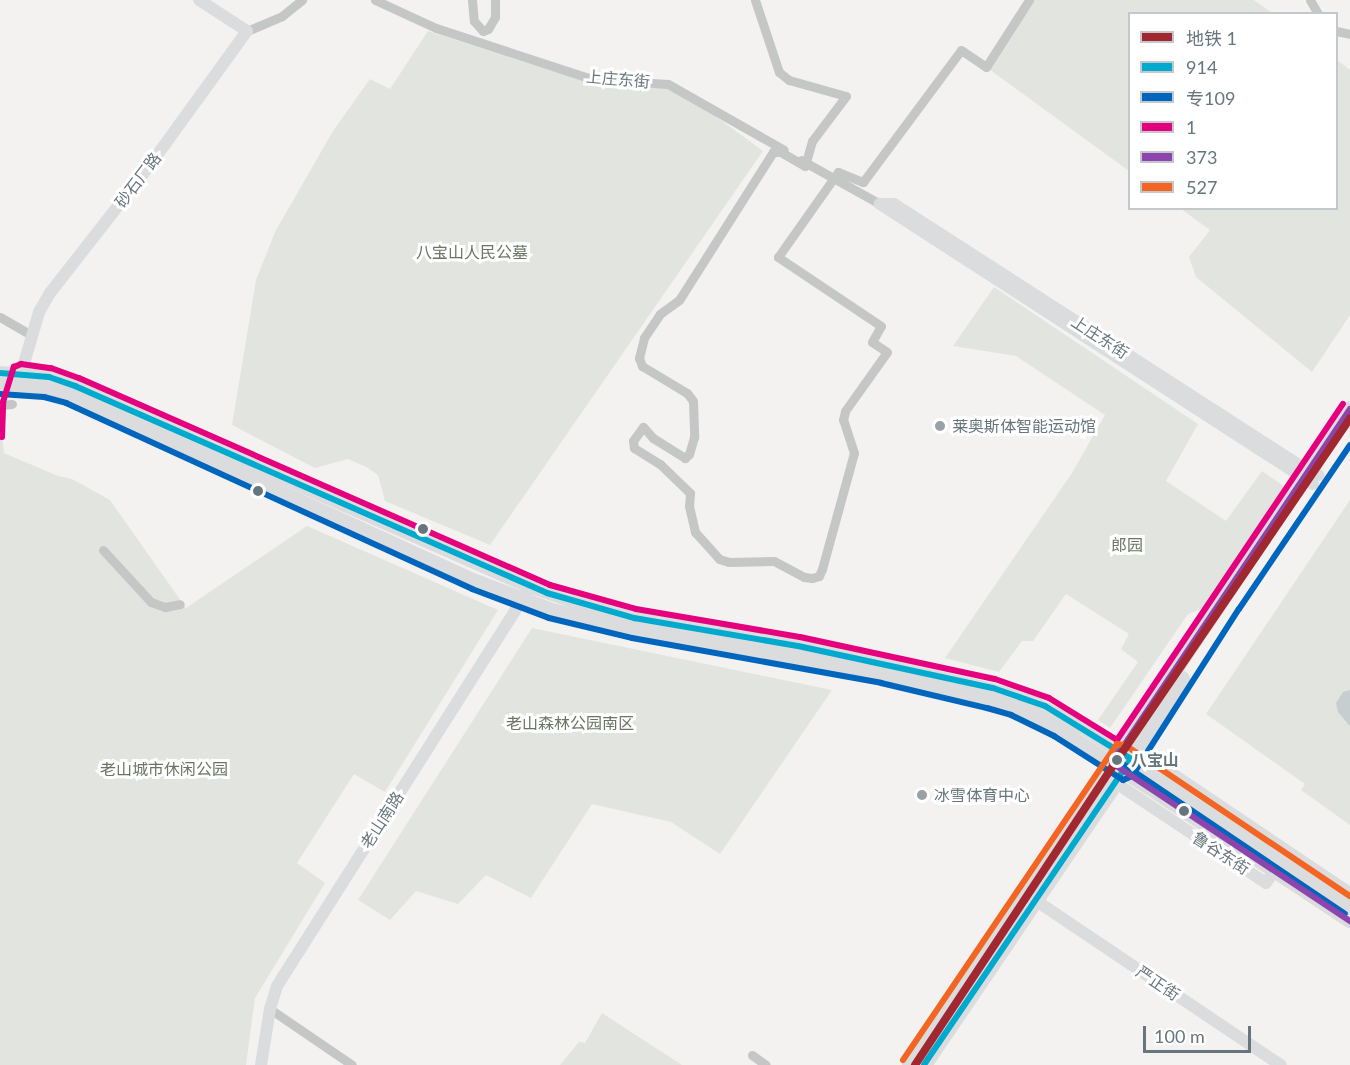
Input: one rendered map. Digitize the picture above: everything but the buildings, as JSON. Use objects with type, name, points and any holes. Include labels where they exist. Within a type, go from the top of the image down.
[{"type":"highway","points":[[924,1065],[1312,477],[1350,409]]},
{"type":"highway","points":[[1312,477],[1350,429]]},
{"type":"highway","points":[[910,1065],[1123,763]]},
{"type":"main road","points":[[199,0],[247,31]]},
{"type":"main road","name":"砂石厂路","points":[[19,379],[39,312],[50,293],[143,174],[247,31]]},
{"type":"main road","name":"上庄东街","points":[[880,204],[894,204],[1289,459],[1312,477]]},
{"type":"main road","points":[[0,373],[69,395],[476,581],[552,610],[634,629],[883,674],[989,699],[1039,718],[1123,763],[1350,893]]},
{"type":"main road","points":[[0,385],[19,379],[49,377],[75,386],[529,586],[617,614],[798,646],[993,688],[1045,706],[1123,763]]},
{"type":"main road","name":"老山南路","points":[[261,1065],[270,1009],[277,986],[524,600],[529,586]]},
{"type":"main road","name":"鲁谷东街","points":[[1123,763],[1270,877],[1350,921]]},
{"type":"main road","name":"鲁谷东街","points":[[1123,763],[1350,907]]},
{"type":"main road","name":"严正街","points":[[1035,900],[1281,1065]]},
{"type":"street","points":[[247,31],[282,16],[302,0]]},
{"type":"street","name":"上庄东街","points":[[375,0],[436,28],[592,79],[668,84],[880,204]]},
{"type":"street","points":[[472,0],[474,21],[483,31],[488,30],[495,17],[495,0]]},
{"type":"street","points":[[755,0],[779,72],[789,80],[846,96],[812,141],[805,166],[781,152],[773,152],[679,300],[660,314],[644,338],[639,358],[642,366],[687,393],[693,401],[694,437],[689,454],[685,458],[653,438],[643,427],[633,441],[634,448],[660,464],[690,492],[689,506],[695,532],[719,559],[745,562],[774,561],[804,577],[812,578],[819,576],[822,569],[854,453],[843,420],[845,411],[887,352],[872,342],[881,326],[778,257],[838,172],[863,182],[961,50],[986,67],[1029,0]]},
{"type":"street","points":[[0,317],[31,335]]},
{"type":"street","points":[[0,405],[12,404]]},
{"type":"street","points":[[103,550],[151,602],[165,607],[180,604]]},
{"type":"street","points":[[270,1009],[352,1065]]},
{"type":"street","points":[[752,1055],[766,1065]]},
{"type":"green space","points":[[1029,0],[1254,0],[1271,12],[1128,12],[1128,170],[986,67]]},
{"type":"green space","name":"八宝山人民公墓","points":[[428,31],[587,82],[661,85],[714,115],[763,151],[490,545],[385,501],[378,475],[366,467],[348,459],[315,468],[232,425],[256,280],[275,232],[333,131],[370,79],[390,89]]},
{"type":"green space","points":[[1338,61],[1350,70],[1350,315],[1312,372],[1196,277],[1189,257],[1210,230],[1182,210],[1338,210]]},
{"type":"green space","name":"郎园","points":[[994,287],[1198,424],[1166,481],[1226,521],[1262,471],[1291,491],[1211,605],[1188,614],[1110,728],[1098,720],[1138,662],[1121,649],[1129,634],[1066,594],[1033,641],[1022,641],[999,672],[945,658],[1072,473],[1105,415],[1016,356],[953,346]]},
{"type":"green space","name":"老山城市休闲公园","points":[[0,417],[4,453],[58,476],[72,479],[110,500],[186,608],[307,526],[498,610],[385,792],[354,774],[297,863],[325,883],[255,998],[246,1065],[0,1065]]},
{"type":"green space","points":[[1350,500],[1350,825],[1301,790],[1305,784],[1206,714]]},
{"type":"green space","name":"老山森林公园南区","points":[[532,628],[832,690],[720,854],[671,822],[592,804],[531,898],[486,875],[458,904],[416,891],[390,920],[358,900]]},
{"type":"green space","points":[[602,1013],[682,1065],[560,1065],[579,1042],[585,1043]]},
{"type":"shaded area","points":[[1350,690],[1350,726],[1338,712],[1336,703],[1343,692]]},
{"type":"metro line","name":"1","points":[[915,1065],[1117,760],[1350,418]]},
{"type":"transit line","name":"1","points":[[2,437],[3,402],[14,367],[21,364],[51,368],[79,378],[550,585],[636,609],[800,637],[995,679],[1049,698],[1117,740],[1343,404]]},
{"type":"transit line","name":"914","points":[[0,373],[49,377],[75,386],[547,593],[634,618],[798,646],[993,688],[1045,706],[1131,759],[924,1065]]},
{"type":"transit line","name":"专109","points":[[0,394],[44,397],[66,403],[472,589],[549,618],[632,638],[881,683],[987,708],[1011,715],[1054,736],[1123,780],[1132,776],[1239,609],[1350,445]]},
{"type":"transit line","name":"373","points":[[1350,409],[1112,763],[1350,921]]},
{"type":"transit line","name":"527","points":[[903,1060],[1117,744],[1125,745],[1350,896]]},
{"type":"transit line","name":"专109","points":[[1111,756],[1345,914]]},
{"type":"place","name":"莱奥斯体智能运动馆","points":[[940,426]]},
{"type":"place","name":"八宝山","points":[[1117,760]]},
{"type":"place","name":"冰雪体育中心","points":[[922,795]]}]
